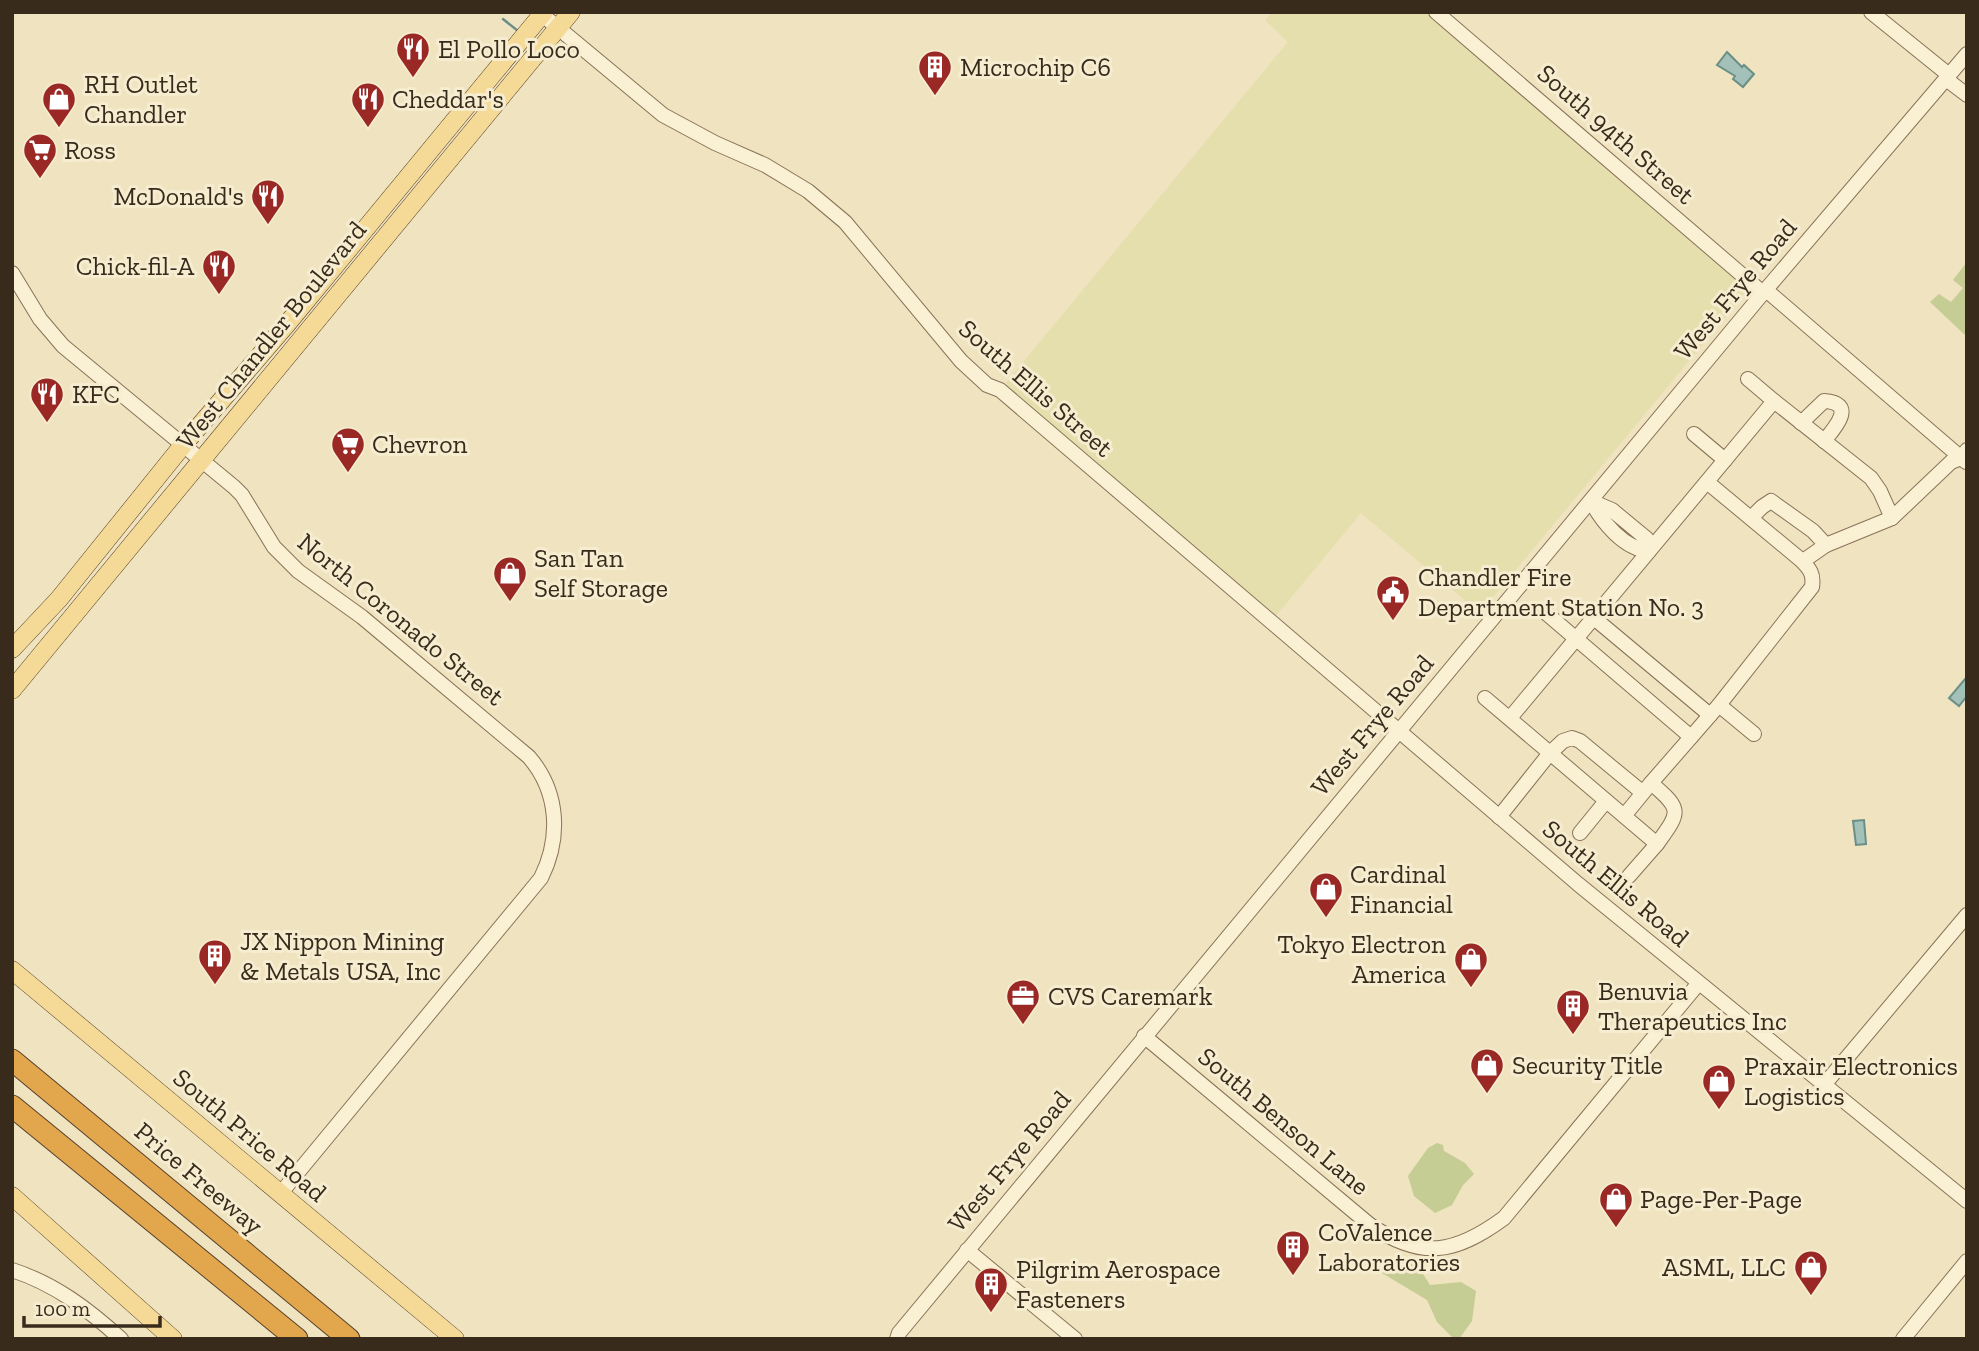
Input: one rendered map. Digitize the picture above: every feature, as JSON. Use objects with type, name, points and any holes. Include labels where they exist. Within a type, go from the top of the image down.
[{"type":"highway","name":"Price Freeway","points":[[12,1060],[349,1339]]},
{"type":"highway","points":[[12,1106],[297,1339]]},
{"type":"highway","points":[[244,1295],[285,1339]]},
{"type":"highway","points":[[308,1304],[354,1339]]},
{"type":"main road","name":"West Chandler Boulevard","points":[[12,690],[571,12]]},
{"type":"main road","name":"West Chandler Boulevard","points":[[12,649],[59,599],[183,445],[359,238],[542,13]]},
{"type":"main road","points":[[328,307],[332,288],[358,254],[359,238]]},
{"type":"main road","name":"South Price Road","points":[[12,970],[455,1339]]},
{"type":"main road","points":[[17,1200],[173,1339]]},
{"type":"street","name":"South 94th Street","points":[[1436,12],[1765,292],[1965,457]]},
{"type":"street","points":[[1871,12],[1967,95]]},
{"type":"street","name":"South Ellis Street","points":[[542,13],[663,115],[715,143],[765,165],[808,191],[845,222],[961,361],[988,384],[1000,390],[1399,732]]},
{"type":"street","name":"West Frye Road","points":[[894,1337],[1765,292],[1967,54]]},
{"type":"street","name":"North Coronado Street","points":[[12,272],[40,319],[63,346],[242,495],[274,547],[298,571],[362,617],[529,757],[542,776],[551,797],[555,840],[546,869],[530,894],[280,1194]]},
{"type":"street","points":[[1748,379],[1871,478],[1892,518]]},
{"type":"street","points":[[1510,718],[1774,401]]},
{"type":"street","points":[[1801,423],[1824,401],[1839,406],[1843,413],[1842,420],[1824,442]]},
{"type":"street","points":[[1694,434],[1725,460]]},
{"type":"street","points":[[1803,561],[1826,545],[1892,518],[1951,462],[1965,457]]},
{"type":"street","points":[[1624,816],[1714,710],[1812,587],[1810,569],[1803,561],[1707,482]]},
{"type":"street","points":[[1591,501],[1602,521],[1638,550],[1649,551]]},
{"type":"street","points":[[1751,518],[1766,503],[1775,502],[1814,531],[1826,545]]},
{"type":"street","points":[[1546,613],[1690,737]]},
{"type":"street","points":[[1594,618],[1714,710],[1754,734]]},
{"type":"street","points":[[1485,698],[1657,844]]},
{"type":"street","name":"South Ellis Road","points":[[1399,732],[1698,984],[1967,1201]]},
{"type":"street","points":[[1499,817],[1550,753],[1563,741],[1572,738],[1580,741],[1647,788],[1666,796],[1675,808],[1675,819],[1629,876]]},
{"type":"street","points":[[1580,833],[1606,801]]},
{"type":"street","points":[[1823,1086],[1967,915]]},
{"type":"street","name":"South Benson Lane","points":[[1144,1036],[1370,1225],[1390,1239],[1436,1249],[1477,1237],[1504,1218],[1698,984]]},
{"type":"street","points":[[967,1250],[1075,1339]]},
{"type":"street","points":[[1903,1339],[1967,1261]]},
{"type":"street","points":[[12,1270],[48,1284],[87,1310],[121,1339]]},
{"type":"shaded area","points":[[1272,12],[1432,12],[1545,109],[1542,113],[1747,287],[1747,291],[1480,613],[1361,513],[1271,622],[1000,390],[1288,42],[1265,20]]},
{"type":"green space","points":[[1967,262],[1966,336],[1930,302],[1939,294],[1951,302],[1963,288],[1953,280]]},
{"type":"green space","points":[[1437,1143],[1443,1145],[1444,1151],[1465,1163],[1474,1174],[1463,1185],[1452,1205],[1435,1213],[1414,1196],[1408,1176],[1428,1148]]},
{"type":"green space","points":[[1390,1257],[1416,1263],[1430,1285],[1461,1282],[1476,1291],[1472,1321],[1459,1339],[1454,1339],[1437,1322],[1427,1300],[1382,1273]]},
{"type":"water","points":[[1727,52],[1742,67],[1744,65],[1754,74],[1743,87],[1733,79],[1735,76],[1717,65]]},
{"type":"water","points":[[1965,679],[1967,696],[1959,706],[1949,698]]},
{"type":"water","points":[[1864,820],[1866,844],[1856,845],[1853,821]]},
{"type":"waterway","points":[[503,19],[518,31]]},
{"type":"place","name":"El Pollo Loco","points":[[413,79]]},
{"type":"place","name":"Microchip C6","points":[[935,97]]},
{"type":"place","name":"RH Outlet Chandler","points":[[59,129]]},
{"type":"place","name":"Cheddar's","points":[[368,129]]},
{"type":"place","name":"Ross","points":[[40,180]]},
{"type":"place","name":"McDonald's","points":[[268,226]]},
{"type":"place","name":"Chick-fil-A","points":[[219,296]]},
{"type":"place","name":"KFC","points":[[47,424]]},
{"type":"place","name":"Chevron","points":[[348,474]]},
{"type":"place","name":"San Tan Self Storage","points":[[510,603]]},
{"type":"place","name":"Chandler Fire Department Station No. 3","points":[[1393,622]]},
{"type":"place","name":"Cardinal Financial","points":[[1326,919]]},
{"type":"place","name":"JX Nippon Mining & Metals USA, Inc","points":[[215,986]]},
{"type":"place","name":"Tokyo Electron America","points":[[1471,989]]},
{"type":"place","name":"CVS Caremark","points":[[1023,1026]]},
{"type":"place","name":"Benuvia Therapeutics Inc","points":[[1573,1036]]},
{"type":"place","name":"Security Title","points":[[1487,1095]]},
{"type":"place","name":"Praxair Electronics Logistics","points":[[1719,1111]]},
{"type":"place","name":"Page-Per-Page","points":[[1616,1229]]},
{"type":"place","name":"CoValence Laboratories","points":[[1293,1277]]},
{"type":"place","name":"ASML, LLC","points":[[1811,1297]]},
{"type":"place","name":"Pilgrim Aerospace Fasteners","points":[[991,1314]]}]
